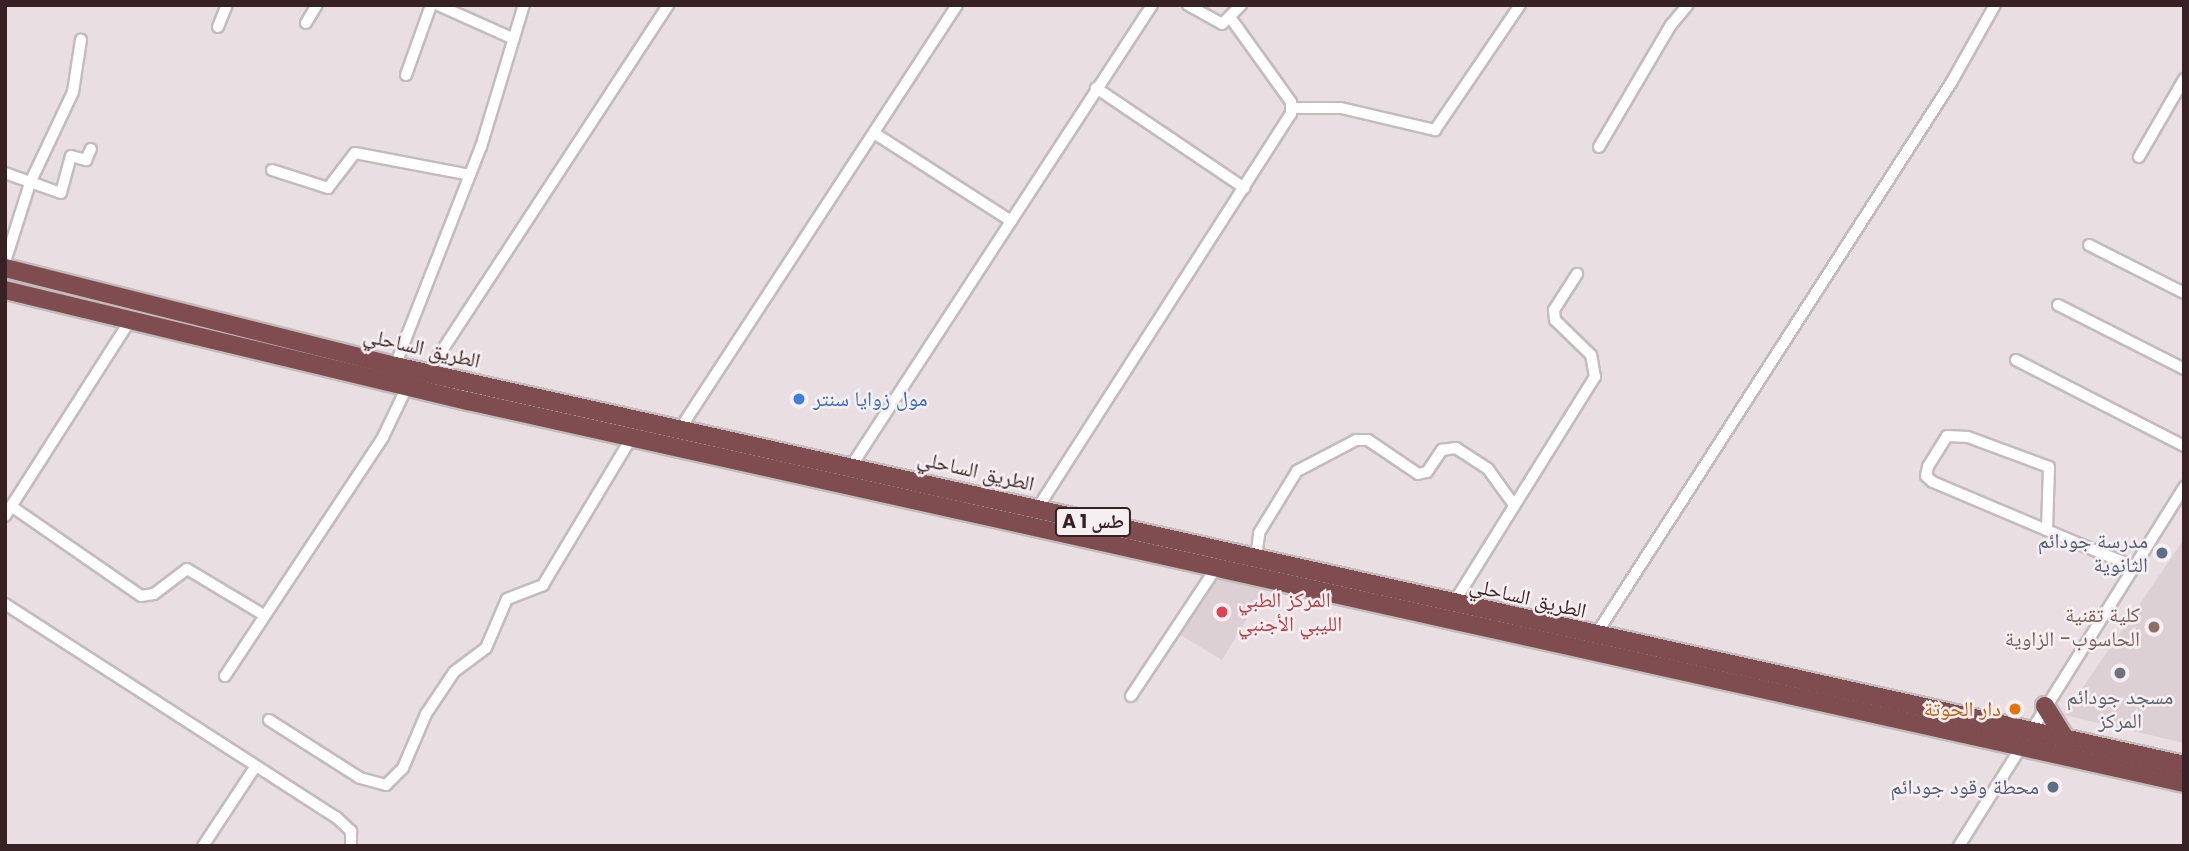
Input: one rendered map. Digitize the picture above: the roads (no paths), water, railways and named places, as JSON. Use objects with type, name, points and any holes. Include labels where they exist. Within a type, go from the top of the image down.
[{"type":"highway","name":"الطريق الساحلي","points":[[5,268],[395,366],[852,465],[1595,636],[2024,738],[2184,783]]},
{"type":"highway","name":"الطريق الساحلي","points":[[5,290],[407,387],[1218,565],[2024,738],[2066,740],[2184,765]]},
{"type":"highway","points":[[2045,706],[2066,740]]},
{"type":"street","points":[[218,27],[227,5]]},
{"type":"street","points":[[306,23],[317,5]]},
{"type":"street","points":[[406,75],[431,5]]},
{"type":"street","points":[[438,5],[514,38]]},
{"type":"street","points":[[395,366],[470,175],[524,5]]},
{"type":"street","points":[[428,372],[668,5]]},
{"type":"street","points":[[680,429],[957,5]]},
{"type":"street","points":[[852,465],[1152,5]]},
{"type":"street","points":[[1188,5],[1216,23],[1232,20],[1241,5]]},
{"type":"street","points":[[1293,108],[1354,110],[1435,130],[1520,5]]},
{"type":"street","points":[[1674,5],[1677,18]]},
{"type":"street","points":[[1599,147],[1677,18],[1688,5]]},
{"type":"street","points":[[1595,636],[1951,83],[1995,5]]},
{"type":"street","points":[[1232,20],[1293,108]]},
{"type":"street","points":[[5,262],[30,183],[73,92],[80,40]]},
{"type":"street","points":[[2139,157],[2184,79]]},
{"type":"street","points":[[1096,88],[1244,188]]},
{"type":"street","points":[[1037,509],[1293,108]]},
{"type":"street","points":[[874,134],[1011,221]]},
{"type":"street","points":[[5,173],[61,193],[71,156],[86,160],[90,149]]},
{"type":"street","points":[[272,170],[328,188],[355,153],[470,175]]},
{"type":"street","points":[[2089,245],[2184,293]]},
{"type":"street","points":[[1453,604],[1595,377],[1582,342],[1555,320],[1554,310],[1577,274]]},
{"type":"street","points":[[2058,305],[2184,369]]},
{"type":"street","points":[[129,322],[8,511],[141,596],[154,594],[187,569],[264,615]]},
{"type":"street","points":[[2016,360],[2184,446]]},
{"type":"street","points":[[225,676],[383,437],[407,387]]},
{"type":"street","points":[[2047,530],[2049,467],[1968,437],[1947,436],[1926,476],[2047,530],[2133,566]]},
{"type":"street","points":[[269,720],[360,778],[386,785],[403,768],[426,714],[454,672],[486,648],[507,598],[543,584],[606,488],[632,437]]},
{"type":"street","points":[[1256,559],[1259,533],[1297,471],[1356,440],[1368,440],[1418,474],[1427,472],[1442,450],[1456,448],[1488,469],[1514,505]]},
{"type":"street","points":[[1959,846],[2133,566],[2179,503],[2184,487]]},
{"type":"street","points":[[1131,696],[1218,565]]},
{"type":"street","points":[[5,604],[336,817],[351,831],[351,846]]},
{"type":"street","points":[[203,846],[255,767]]},
{"type":"place","name":"مول زوايا سنتر","points":[[799,399]]},
{"type":"place","name":"مدرسة جودائم الثانوية","points":[[2162,553]]},
{"type":"place","name":"المركز الطبي الليبي الأجنبي","points":[[1222,612]]},
{"type":"place","name":"كلية تقنية الحاسوب- الزاوية","points":[[2154,627]]},
{"type":"place","name":"مسجد جودائم المركز","points":[[2120,673]]},
{"type":"place","name":"دار الحوتة","points":[[2015,709]]},
{"type":"place","name":"محطة وقود جودائم","points":[[2053,787]]}]
